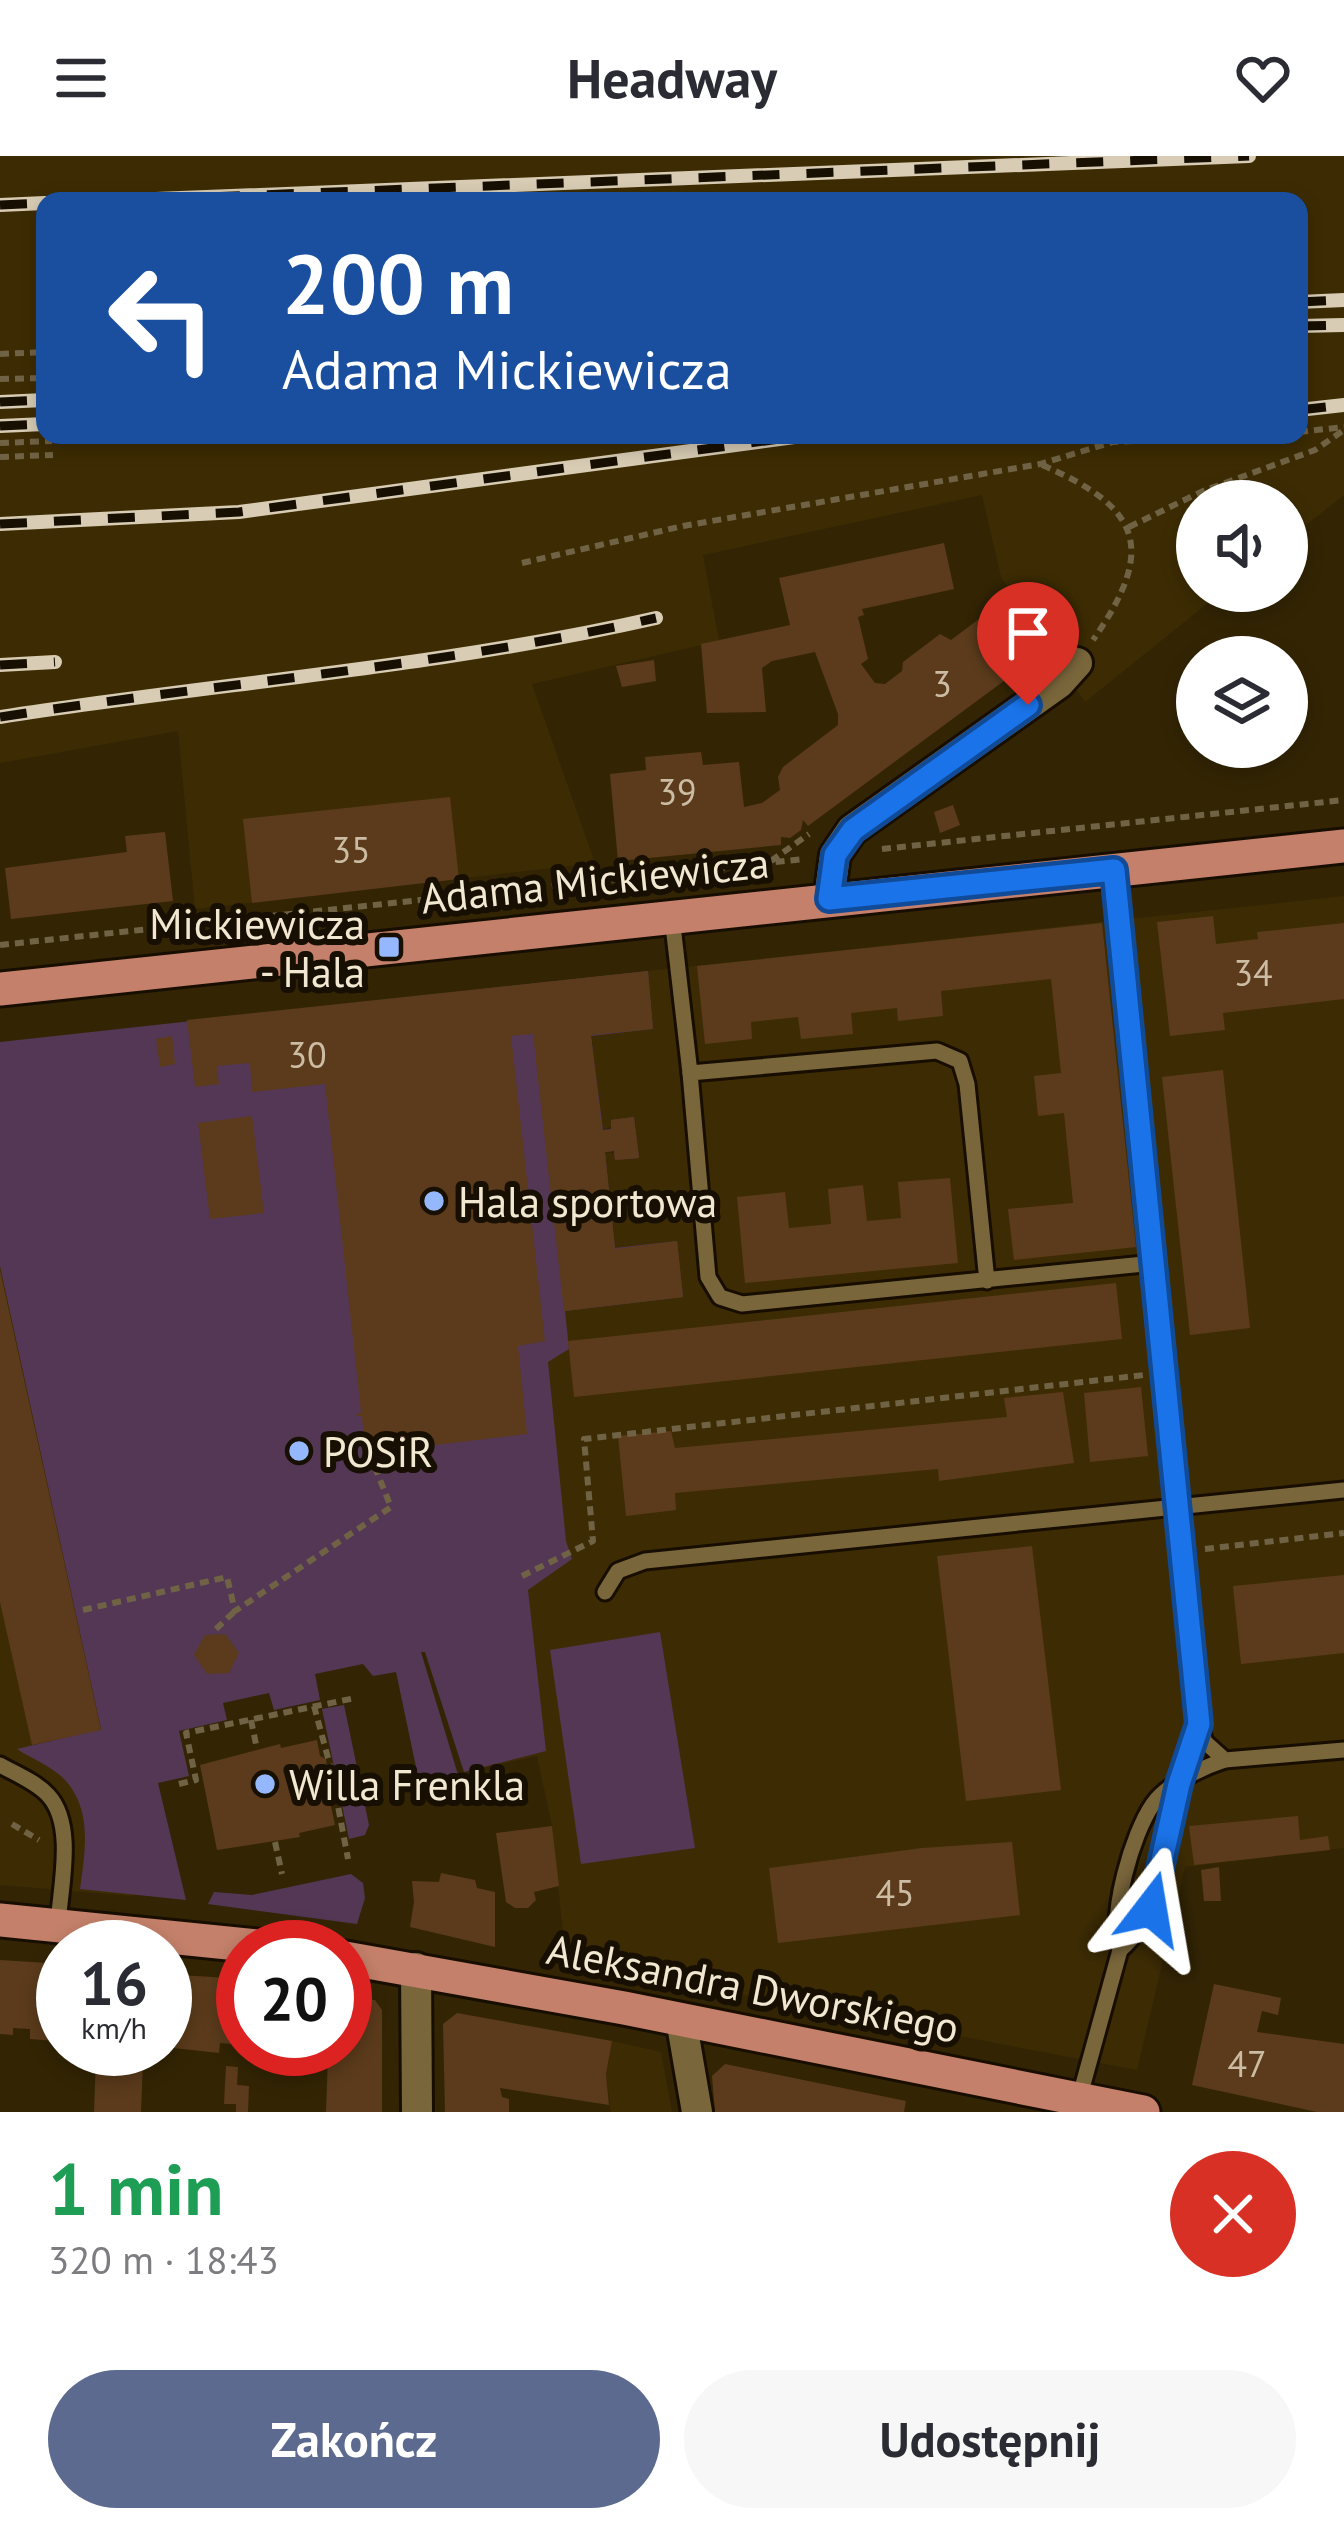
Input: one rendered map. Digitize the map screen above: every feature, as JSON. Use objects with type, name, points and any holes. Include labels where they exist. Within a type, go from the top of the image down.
[{"type":"main road","name":"Adama Mickiewicza","points":[[0,989],[1344,846]]},
{"type":"main road","points":[[0,1919],[36,1923]]},
{"type":"main road","name":"Aleksandra Dworskiego","points":[[372,1962],[1143,2112]]},
{"type":"street","points":[[829,899],[835,855],[853,830],[1059,683],[1077,663]]},
{"type":"street","points":[[416,1968],[417,2112]]},
{"type":"street","points":[[681,2019],[697,2112]]},
{"type":"lane","points":[[1114,870],[1199,1724],[1204,1742],[1225,1760]]},
{"type":"lane","points":[[672,917],[707,1277],[720,1297],[742,1304],[1154,1263]]},
{"type":"lane","points":[[689,1073],[937,1051],[960,1061],[967,1084],[987,1281]]},
{"type":"lane","points":[[604,1592],[618,1571],[645,1561],[1344,1490]]},
{"type":"lane","points":[[1120,1950],[1151,1909],[1179,1784],[1199,1724]]},
{"type":"lane","points":[[1079,2099],[1120,1950],[1116,1935],[1120,1897],[1142,1824],[1154,1801],[1225,1760],[1344,1750]]},
{"type":"lane","points":[[0,1765],[39,1787],[60,1812],[63,1853],[58,1920]]},
{"type":"path","points":[[0,354],[36,352]]},
{"type":"path","points":[[0,380],[36,378]]},
{"type":"path","points":[[1308,431],[1344,429]]},
{"type":"path","points":[[1129,527],[1203,490],[1315,450],[1344,429]]},
{"type":"path","points":[[0,443],[36,442]]},
{"type":"path","points":[[522,563],[683,526],[1040,464],[1106,444]]},
{"type":"path","points":[[0,457],[53,454]]},
{"type":"path","points":[[1040,464],[1080,481],[1129,527],[1133,562],[1118,605],[1077,663]]},
{"type":"path","points":[[887,849],[1344,800]]},
{"type":"path","points":[[0,945],[768,863]]},
{"type":"path","points":[[523,1576],[593,1540],[584,1438],[1165,1372]]},
{"type":"path","points":[[216,1629],[235,1611],[391,1507],[372,1460]]},
{"type":"path","points":[[1183,1552],[1344,1533]]},
{"type":"path","points":[[83,1610],[227,1576],[235,1611]]},
{"type":"path","points":[[179,1784],[196,1780],[186,1733],[355,1698]]},
{"type":"path","points":[[314,1706],[332,1769],[348,1858]]},
{"type":"path","points":[[251,1720],[257,1749]]},
{"type":"path","points":[[12,1824],[42,1841]]},
{"type":"path","points":[[274,1842],[282,1874]]},
{"type":"shaded area","points":[[0,156],[1344,156],[1344,495],[1308,523],[1308,480],[1176,480],[1176,612],[1197,612],[1085,702],[1001,577],[982,495],[703,555],[719,641],[532,684],[595,863],[195,909],[178,731],[0,763]]},
{"type":"shaded area","points":[[1344,896],[1344,1848],[1185,1867],[1137,2070],[566,1961],[552,1826],[537,1756],[464,1772],[395,1561],[548,1362],[564,1311],[615,1249],[605,1152],[638,1158],[635,1118],[602,1130],[591,1035],[653,1029],[648,971]]},
{"type":"shaded area","name":"POSiR","points":[[648,971],[653,1029],[591,1036],[603,1130],[611,1129],[611,1120],[634,1117],[639,1158],[615,1160],[614,1151],[605,1152],[615,1248],[677,1241],[683,1297],[565,1311],[569,1349],[548,1362],[566,1541],[572,1559],[528,1590],[546,1751],[464,1772],[425,1652],[421,1652],[459,1778],[420,1786],[396,1672],[373,1676],[363,1664],[315,1674],[320,1700],[274,1710],[269,1693],[223,1703],[227,1720],[179,1731],[189,1776],[158,1783],[186,1900],[80,1889],[85,1832],[80,1805],[60,1775],[17,1749],[101,1729],[0,1266],[0,1042]]},
{"type":"shaded area","points":[[0,1261],[97,1710],[132,1896],[0,1885]]},
{"type":"shaded area","points":[[660,1632],[695,1848],[581,1864],[550,1650]]},
{"type":"shaded area","points":[[344,1705],[369,1825],[365,1835],[349,1839],[322,1709]]},
{"type":"shaded area","points":[[351,1874],[363,1883],[365,1898],[358,1920],[208,1904],[214,1892],[252,1895]]},
{"type":"shaded area","points":[[612,2041],[661,2052],[672,2112],[611,2112],[606,2074]]},
{"type":"building","points":[[944,543],[954,589],[862,609],[864,615],[858,617],[868,659],[861,664],[875,683],[885,684],[902,671],[903,662],[940,634],[951,640],[991,610],[1032,660],[808,826],[803,820],[801,830],[790,838],[781,837],[781,845],[618,861],[610,774],[646,770],[645,757],[701,752],[703,765],[739,762],[744,807],[762,803],[780,790],[778,777],[783,767],[838,725],[815,652],[772,661],[762,668],[766,712],[707,713],[701,644],[790,625],[779,578]]},
{"type":"building","points":[[654,660],[656,681],[622,687],[616,666]]},
{"type":"building","points":[[450,797],[459,879],[252,903],[243,819]]},
{"type":"building","points":[[953,805],[960,825],[940,833],[934,812]]},
{"type":"building","points":[[165,832],[173,901],[11,919],[5,868],[127,852],[125,836]]},
{"type":"building","points":[[1213,916],[1216,944],[1258,939],[1257,932],[1344,923],[1344,999],[1223,1013],[1225,1030],[1170,1036],[1157,922]]},
{"type":"building","points":[[1102,923],[1136,1247],[1014,1260],[1008,1209],[1073,1203],[1064,1113],[1038,1116],[1034,1076],[1061,1073],[1051,979],[941,991],[943,1016],[898,1021],[897,1008],[851,1013],[853,1034],[801,1039],[798,1017],[751,1022],[752,1039],[705,1044],[697,966]]},
{"type":"building","name":"Hala sportowa","points":[[648,971],[653,1029],[591,1035],[602,1130],[611,1130],[611,1120],[634,1117],[639,1158],[615,1160],[614,1151],[605,1152],[615,1249],[677,1241],[683,1297],[564,1311],[533,1034],[511,1036],[545,1341],[518,1346],[527,1434],[402,1449],[396,1449],[403,1444],[402,1436],[364,1440],[362,1416],[355,1416],[361,1412],[325,1084],[252,1092],[250,1063],[217,1066],[219,1084],[195,1087],[187,1020]]},
{"type":"building","points":[[172,1036],[175,1064],[160,1067],[156,1039]]},
{"type":"building","points":[[1223,1070],[1250,1328],[1190,1335],[1162,1077]]},
{"type":"building","points":[[252,1116],[264,1213],[210,1219],[198,1123]]},
{"type":"building","points":[[950,1178],[958,1263],[745,1283],[737,1197],[785,1192],[789,1228],[831,1224],[828,1189],[863,1185],[867,1221],[901,1218],[898,1182]]},
{"type":"building","points":[[0,1270],[101,1730],[32,1745],[0,1602]]},
{"type":"building","points":[[1116,1283],[1122,1339],[574,1397],[568,1341]]},
{"type":"building","points":[[1141,1387],[1148,1456],[1090,1462],[1084,1393]]},
{"type":"building","points":[[1063,1392],[1074,1463],[939,1481],[938,1469],[675,1493],[676,1510],[626,1516],[618,1436],[671,1431],[675,1448],[1007,1417],[1004,1398]]},
{"type":"building","points":[[1032,1546],[1061,1790],[966,1801],[937,1556]]},
{"type":"building","points":[[1344,1575],[1344,1653],[1241,1664],[1233,1586]]},
{"type":"building","points":[[225,1634],[239,1653],[229,1673],[207,1674],[194,1655],[205,1635]]},
{"type":"building","name":"Willa Frenkla","points":[[317,1740],[320,1756],[326,1759],[324,1773],[335,1825],[299,1833],[300,1837],[217,1850],[200,1765],[280,1744],[281,1748]]},
{"type":"building","points":[[1298,1816],[1300,1840],[1328,1836],[1330,1850],[1194,1865],[1189,1826]]},
{"type":"building","points":[[552,1826],[559,1886],[534,1892],[536,1900],[528,1908],[515,1908],[506,1902],[496,1833]]},
{"type":"building","points":[[1012,1842],[1020,1915],[778,1943],[769,1868],[922,1848]]},
{"type":"building","points":[[1219,1867],[1221,1901],[1204,1901],[1201,1870]]},
{"type":"building","points":[[441,1873],[475,1880],[477,1888],[495,1892],[495,1947],[410,1927],[412,1881],[439,1882]]},
{"type":"building","points":[[0,1960],[36,1962],[36,2039],[30,2039],[30,2029],[13,2028],[13,2035],[0,2034]]},
{"type":"building","points":[[192,1976],[216,1977],[216,2053],[192,2050]]},
{"type":"building","points":[[1214,1984],[1281,1998],[1278,2015],[1262,2011],[1257,2032],[1344,2044],[1344,2112],[1317,2112],[1192,2085]]},
{"type":"building","points":[[375,2000],[382,2010],[382,2112],[326,2112],[327,2076],[372,2076]]},
{"type":"building","points":[[457,2013],[612,2041],[606,2074],[609,2105],[500,2088],[502,2097],[509,2099],[509,2112],[445,2112],[443,2024]]},
{"type":"building","points":[[725,2064],[906,2101],[904,2112],[715,2112],[712,2076]]},
{"type":"building","points":[[95,2076],[142,2076],[141,2112],[94,2112]]},
{"type":"building","points":[[225,2076],[238,2076],[237,2085],[249,2086],[248,2112],[236,2112],[236,2104],[224,2104]]},
{"type":"railway","points":[[334,192],[1249,156]]},
{"type":"railway","points":[[0,205],[36,203]]},
{"type":"railway","points":[[1308,302],[1344,300]]},
{"type":"railway","points":[[1308,326],[1344,325]]},
{"type":"railway","points":[[0,402],[36,400]]},
{"type":"railway","points":[[1308,409],[1344,405]]},
{"type":"railway","points":[[0,426],[36,424]]},
{"type":"railway","points":[[0,524],[239,512],[742,444]]},
{"type":"railway","points":[[0,717],[411,662],[656,618]]},
{"type":"railway","points":[[0,665],[55,662]]},
{"type":"place","name":"Mickiewicza - Hala","points":[[389,947]]},
{"type":"place","name":"Hala sportowa","points":[[434,1201]]},
{"type":"place","name":"POSiR","points":[[299,1451]]},
{"type":"place","name":"Willa Frenkla","points":[[265,1784]]},
{"type":"route","points":[[1028,705],[853,830],[835,855],[829,899],[1114,870],[1199,1724],[1179,1784],[1151,1909]]}]
